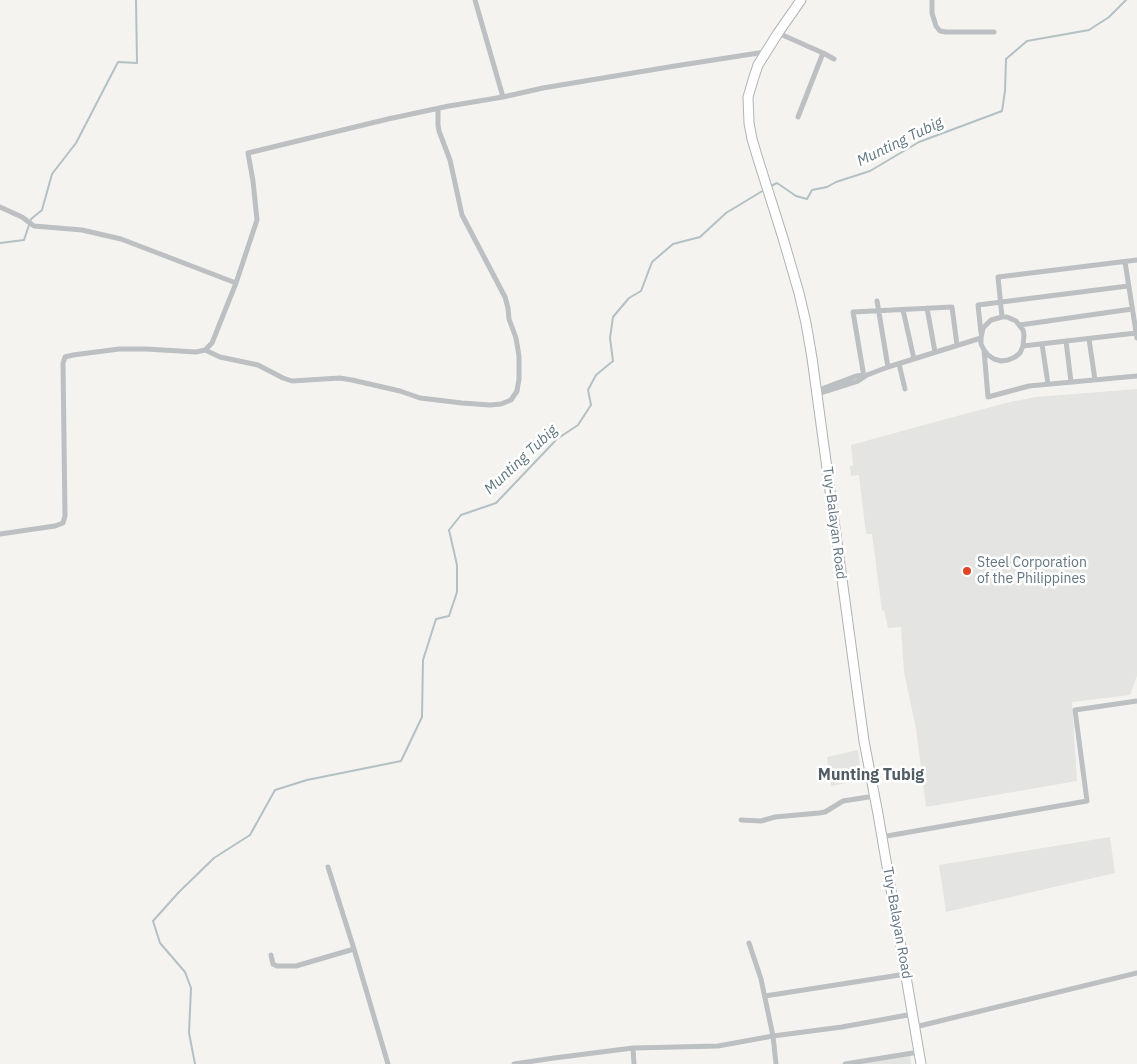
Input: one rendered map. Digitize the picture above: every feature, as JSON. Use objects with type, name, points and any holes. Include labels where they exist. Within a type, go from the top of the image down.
[{"type":"main road","name":"Tuy-Balayan Road","points":[[801,0],[766,52],[754,77],[748,97],[749,123],[752,139],[799,293],[808,332],[864,742],[921,1064]]},
{"type":"street","points":[[475,0],[503,97]]},
{"type":"street","points":[[932,0],[932,13],[936,26],[940,31],[994,32]]},
{"type":"street","points":[[778,33],[834,59]]},
{"type":"street","points":[[0,534],[55,526],[63,523],[65,516],[63,363],[65,357],[73,354],[119,349],[196,352],[205,350],[212,343],[236,283],[257,220],[248,153],[438,108],[543,88],[766,52]]},
{"type":"street","points":[[798,118],[823,53]]},
{"type":"street","points":[[205,350],[220,357],[258,366],[292,381],[340,378],[400,391],[420,398],[462,403],[490,405],[501,404],[511,400],[517,391],[519,379],[519,356],[516,338],[509,319],[505,297],[462,215],[450,160],[439,132],[438,108]]},
{"type":"street","points":[[0,207],[22,217],[34,226],[82,230],[121,239],[236,283]]},
{"type":"street","points":[[1002,317],[998,277],[1137,260]]},
{"type":"street","points":[[1125,262],[1137,338]]},
{"type":"street","points":[[817,392],[858,381],[865,376],[888,367],[957,345],[981,335],[991,320],[1002,317],[1012,319],[1020,325],[1024,335],[1023,346],[1020,352],[1008,360],[994,359],[984,350],[981,344],[981,335],[978,305],[1128,286]]},
{"type":"street","points":[[877,301],[888,367]]},
{"type":"street","points":[[865,376],[853,312],[952,307],[957,345]]},
{"type":"street","points":[[928,308],[935,352]]},
{"type":"street","points":[[1020,325],[1132,309]]},
{"type":"street","points":[[903,310],[914,359]]},
{"type":"street","points":[[1023,346],[1136,333]]},
{"type":"street","points":[[1089,339],[1095,380]]},
{"type":"street","points":[[1066,341],[1071,382]]},
{"type":"street","points":[[1042,344],[1048,384]]},
{"type":"street","points":[[984,350],[988,397],[1029,386],[1137,376]]},
{"type":"street","points":[[899,364],[905,389]]},
{"type":"street","points":[[881,837],[1087,801],[1075,710],[1137,701]]},
{"type":"street","points":[[741,820],[761,821],[775,817],[825,812],[843,801],[875,796]]},
{"type":"street","points":[[328,868],[388,1064]]},
{"type":"street","points":[[749,943],[765,996],[773,1036],[776,1064]]},
{"type":"street","points":[[271,955],[273,964],[277,966],[296,966],[354,949]]},
{"type":"street","points":[[915,1027],[1137,973]]},
{"type":"street","points":[[765,996],[906,974]]},
{"type":"street","points":[[514,1064],[633,1048],[718,1046],[913,1014]]},
{"type":"street","points":[[633,1048],[634,1064]]},
{"type":"street","points":[[845,1064],[919,1052]]},
{"type":"shaded area","name":"Steel Corporation of the Philippines","points":[[1137,389],[1137,676],[1130,695],[1072,702],[1077,781],[926,807],[916,729],[904,672],[901,627],[888,628],[884,610],[882,611],[872,534],[866,534],[859,475],[851,476],[850,466],[853,465],[851,445],[1010,402],[1036,397]]},
{"type":"shaded area","points":[[858,750],[862,780],[831,786],[827,757]]},
{"type":"shaded area","points":[[1110,837],[1115,873],[946,912],[939,865]]},
{"type":"shaded area","points":[[910,1054],[911,1064],[860,1064]]},
{"type":"waterway","points":[[0,243],[24,240],[31,219],[42,210],[52,174],[76,143],[118,62],[137,63],[136,0]]},
{"type":"waterway","name":"Munting Tubig","points":[[771,186],[777,183],[796,196],[807,199],[812,190],[827,187],[836,182],[870,171],[919,142],[1002,111],[1006,59],[1027,41],[1089,30],[1109,17],[1126,0]]},
{"type":"waterway","name":"Munting Tubig","points":[[195,1064],[189,1033],[191,988],[185,972],[160,943],[153,921],[214,858],[250,835],[275,790],[307,780],[401,761],[422,717],[423,660],[436,619],[449,616],[457,592],[457,565],[449,530],[461,515],[496,503],[557,439],[578,425],[591,405],[588,390],[596,375],[613,361],[610,338],[613,317],[629,298],[641,291],[652,262],[673,244],[700,237],[726,213],[764,190]]},
{"type":"place","name":"Steel Corporation of the Philippines","points":[[967,571]]},
{"type":"district","name":"Munting Tubig","points":[[871,775]]}]
